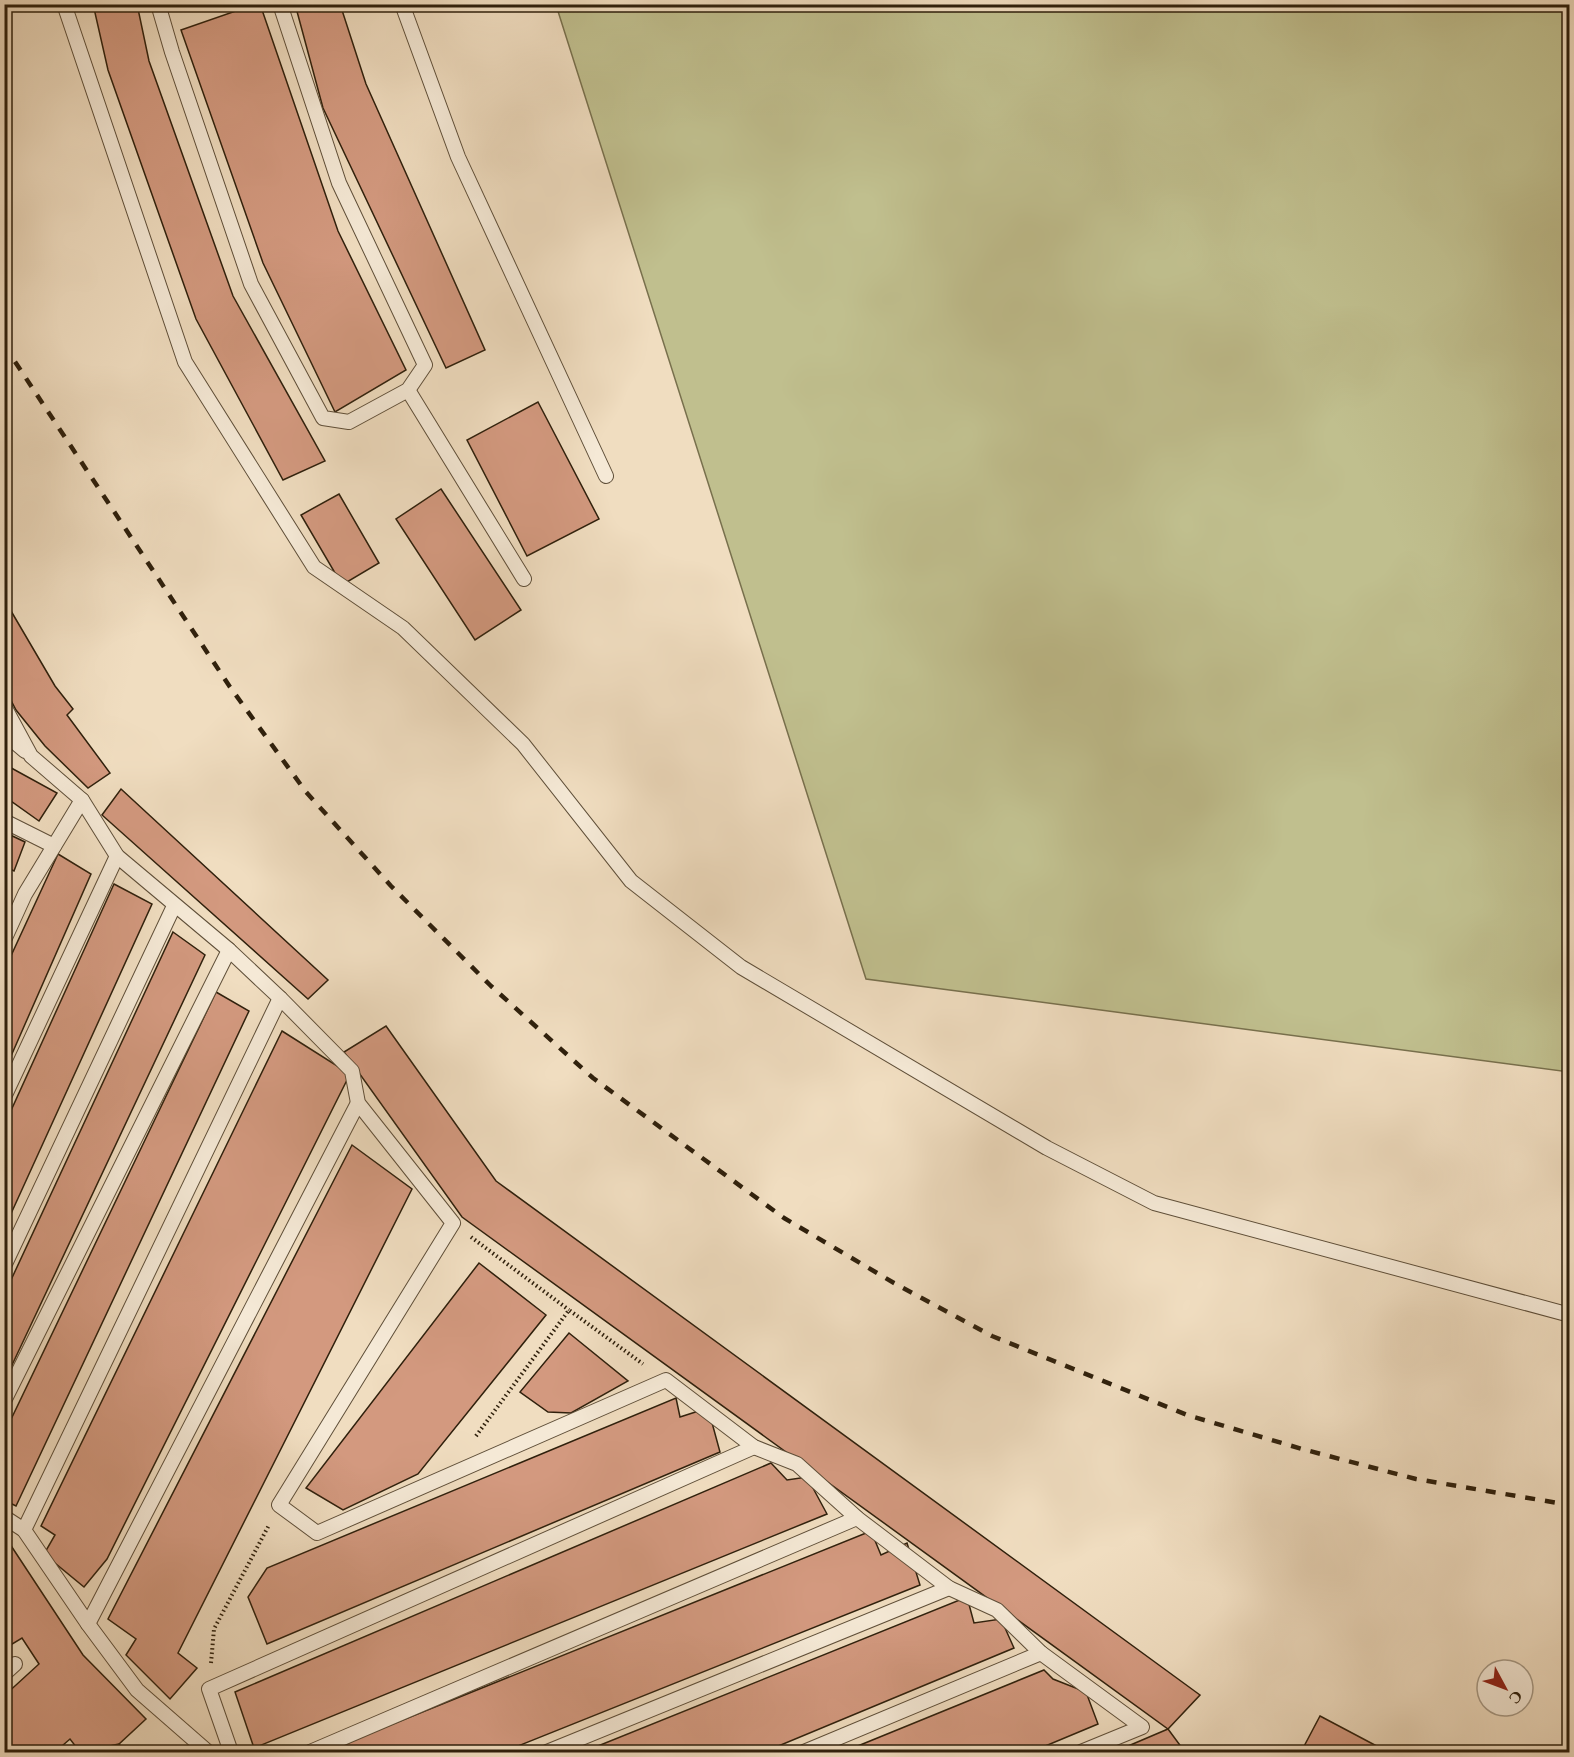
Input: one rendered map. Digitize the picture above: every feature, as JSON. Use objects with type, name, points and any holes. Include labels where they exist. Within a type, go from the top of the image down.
[{"type":"lane","points":[[64,4],[185,362],[314,567],[402,628],[523,744],[631,881],[741,967],[1047,1148],[1154,1203],[1569,1315]]},
{"type":"lane","points":[[158,4],[172,52],[251,284],[323,418],[349,422],[408,390],[425,365],[339,183],[280,4]]},
{"type":"lane","points":[[402,4],[458,156],[606,476]]},
{"type":"lane","points":[[408,390],[524,579]]},
{"type":"lane","points":[[4,706],[31,756]]},
{"type":"lane","points":[[4,736],[12,740],[82,800],[117,856],[229,950],[352,1071],[358,1103],[453,1223],[279,1505],[317,1533],[666,1380],[754,1447],[797,1464],[857,1518],[949,1588],[997,1610],[1041,1653],[1142,1727],[1081,1752]]},
{"type":"lane","points":[[4,940],[25,894],[82,800]]},
{"type":"lane","points":[[4,820],[54,846]]},
{"type":"lane","points":[[4,1097],[117,856]]},
{"type":"lane","points":[[4,1266],[174,906]]},
{"type":"lane","points":[[4,1401],[229,950]]},
{"type":"lane","points":[[24,1530],[280,998]]},
{"type":"lane","points":[[88,1624],[358,1103]]},
{"type":"lane","points":[[231,1752],[209,1689],[754,1447]]},
{"type":"lane","points":[[4,1517],[24,1530],[88,1624],[137,1690],[208,1752]]},
{"type":"lane","points":[[310,1752],[857,1518]]},
{"type":"lane","points":[[548,1752],[949,1588]]},
{"type":"lane","points":[[804,1752],[1041,1653]]},
{"type":"lane","points":[[4,1674],[15,1664]]},
{"type":"path","points":[[453,1223],[666,1380]]},
{"type":"path","points":[[473,1439],[569,1310]]},
{"type":"path","points":[[209,1689],[214,1629],[279,1505]]},
{"type":"shaded area","points":[[556,5],[1569,5],[1569,1072],[866,979]]},
{"type":"building","points":[[93,4],[137,4],[149,61],[233,296],[325,461],[283,480],[196,319],[108,70]]},
{"type":"building","points":[[260,4],[338,231],[406,370],[335,412],[263,263],[181,30]]},
{"type":"building","points":[[295,4],[340,4],[366,84],[485,350],[446,368],[323,108]]},
{"type":"building","points":[[538,402],[599,519],[527,556],[467,440]]},
{"type":"building","points":[[441,489],[521,610],[475,640],[396,519]]},
{"type":"building","points":[[339,494],[379,563],[342,585],[301,515]]},
{"type":"building","points":[[4,599],[55,686],[73,709],[67,715],[110,773],[88,788],[45,746],[16,710],[4,687]]},
{"type":"building","points":[[4,764],[57,793],[39,821],[4,796]]},
{"type":"building","points":[[121,789],[328,980],[308,999],[102,815]]},
{"type":"building","points":[[4,832],[25,842],[14,871],[4,866]]},
{"type":"building","points":[[58,854],[91,874],[4,1072],[4,971]]},
{"type":"building","points":[[114,884],[152,904],[4,1229],[4,1126]]},
{"type":"building","points":[[173,932],[205,955],[4,1382],[4,1295]]},
{"type":"building","points":[[216,992],[249,1011],[16,1506],[4,1500],[4,1434]]},
{"type":"building","points":[[386,1026],[496,1181],[1200,1695],[1168,1729],[462,1217],[344,1052]]},
{"type":"building","points":[[282,1031],[350,1074],[107,1559],[84,1587],[44,1554],[55,1535],[41,1526]]},
{"type":"building","points":[[352,1145],[412,1189],[178,1653],[197,1668],[170,1699],[126,1655],[136,1639],[108,1619]]},
{"type":"building","points":[[479,1263],[546,1315],[418,1474],[343,1510],[306,1488]]},
{"type":"building","points":[[569,1333],[628,1381],[571,1413],[548,1412],[520,1392]]},
{"type":"building","points":[[676,1398],[680,1417],[708,1408],[720,1452],[267,1644],[248,1597],[267,1568]]},
{"type":"building","points":[[771,1463],[787,1480],[807,1477],[827,1514],[254,1748],[235,1692]]},
{"type":"building","points":[[871,1531],[881,1555],[907,1543],[920,1585],[503,1752],[333,1752],[353,1740]]},
{"type":"building","points":[[4,1535],[83,1655],[146,1719],[119,1744],[80,1752],[70,1739],[55,1752],[4,1752],[4,1696],[39,1664],[22,1638],[4,1649]]},
{"type":"building","points":[[967,1597],[974,1623],[1001,1619],[1014,1648],[764,1752],[583,1752]]},
{"type":"building","points":[[1044,1670],[1053,1679],[1086,1692],[1098,1724],[1031,1752],[843,1752]]},
{"type":"building","points":[[1320,1716],[1388,1752],[1301,1752]]},
{"type":"building","points":[[1168,1729],[1185,1752],[1114,1752]]},
{"type":"building","points":[[119,1744],[125,1752],[109,1752]]},
{"type":"railway","points":[[4,345],[230,687],[306,792],[391,886],[491,986],[593,1078],[784,1218],[894,1283],[992,1336],[1187,1415],[1302,1449],[1416,1479],[1570,1505]]}]
